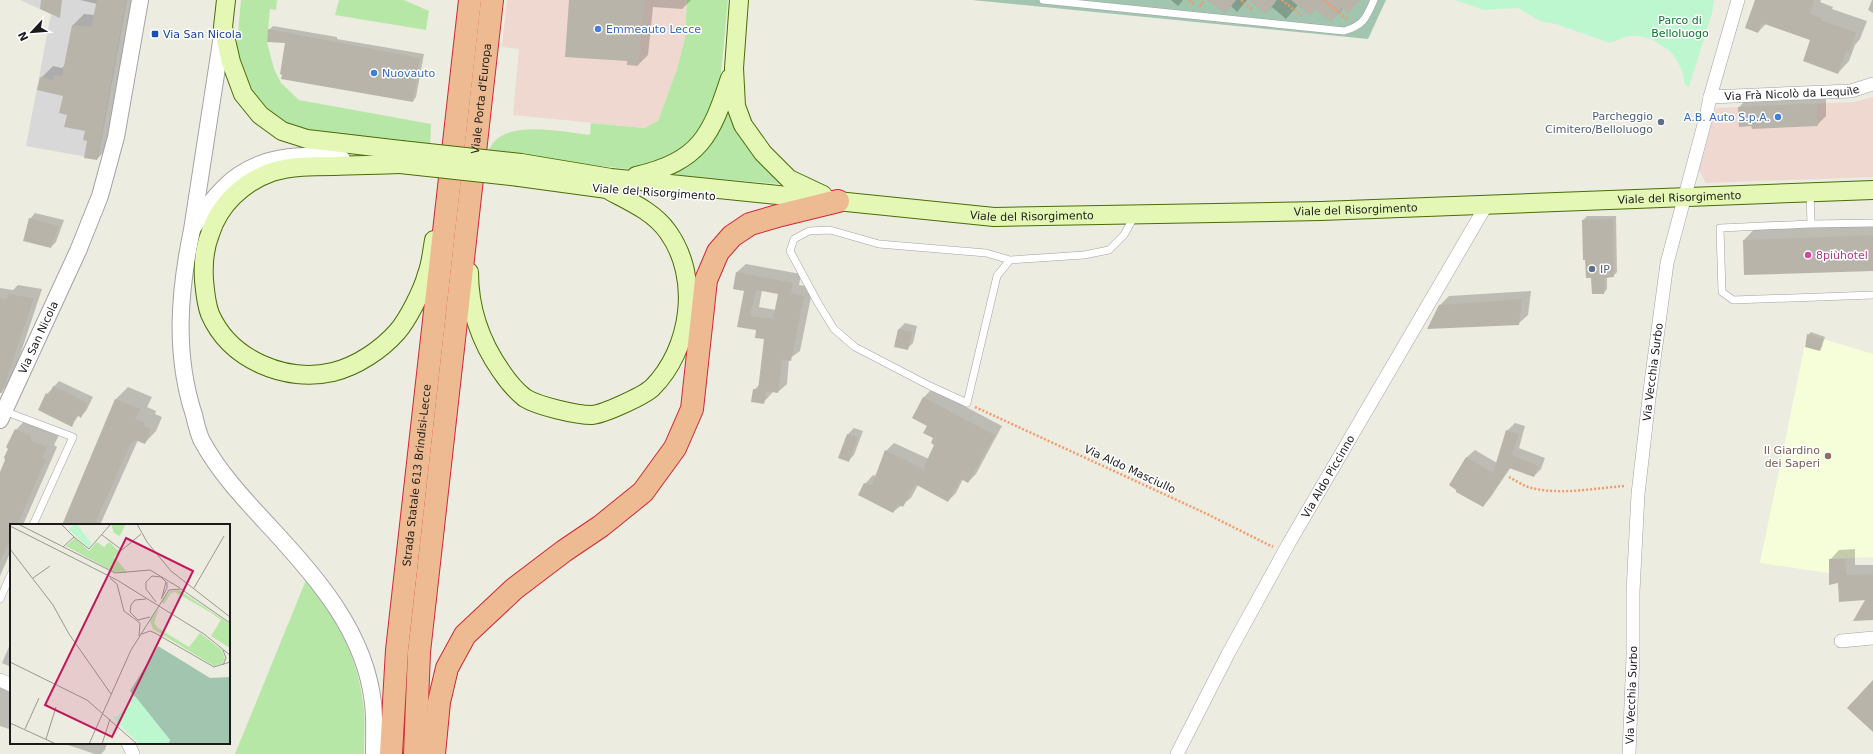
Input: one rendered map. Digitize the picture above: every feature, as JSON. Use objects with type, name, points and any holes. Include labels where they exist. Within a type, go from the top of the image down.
[{"type":"highway","name":"Viale Porta d'Europa","points":[[448,196],[470,0]]},
{"type":"highway","name":"Viale Porta d'Europa","points":[[471,197],[492,0]]},
{"type":"highway","name":"Strada Statale 613 Brindisi-Lecce","points":[[391,754],[397,650],[448,196]]},
{"type":"highway","name":"Strada Statale 613 Brindisi-Lecce","points":[[415,754],[419,652],[471,197]]},
{"type":"highway","points":[[434,754],[439,702],[447,668],[465,635],[514,589],[564,551],[601,526],[643,492],[675,448],[692,409],[706,280],[718,252],[732,236],[750,224],[838,201]]},
{"type":"main road","points":[[226,0],[223,27],[231,62],[243,94],[260,116],[282,131],[307,139],[401,157]]},
{"type":"main road","points":[[739,0],[734,68],[736,106],[743,125],[753,141],[789,179],[838,201]]},
{"type":"main road","points":[[611,184],[635,176],[656,172],[675,164],[690,155],[704,139],[712,126],[734,68]]},
{"type":"main road","points":[[401,157],[301,166],[272,172],[249,183],[230,199],[214,220],[206,244],[203,264],[205,293],[210,314],[222,335],[237,351],[260,365],[284,372],[311,375],[334,372],[357,363],[378,350],[397,332],[414,303],[427,275],[438,216],[448,196]]},
{"type":"main road","name":"Viale del Risorgimento","points":[[401,157],[520,170],[611,184],[838,201],[994,217],[1321,211],[1873,190]]},
{"type":"main road","points":[[471,197],[469,292],[477,328],[491,356],[508,381],[525,398],[553,409],[592,415],[623,404],[651,388],[672,362],[684,328],[688,302],[688,280],[680,252],[668,231],[643,208],[611,184]]},
{"type":"street","name":"Via San Nicola","points":[[2,416],[78,251],[100,196],[116,137],[140,0]]},
{"type":"street","name":"Via Vecchia Surbo","points":[[1629,754],[1633,656],[1633,592],[1640,484],[1650,390],[1667,263],[1710,97],[1738,0]]},
{"type":"street","points":[[223,27],[192,230],[186,254],[182,292],[180,347],[186,391],[202,439],[221,470],[245,500],[329,595],[352,633],[365,666],[373,702],[374,754]]},
{"type":"street","name":"Via Frà Nicolò da Lequile","points":[[1710,97],[1851,91],[1873,84]]},
{"type":"street","points":[[192,230],[206,207],[221,190],[245,170],[272,159],[303,155],[401,157]]},
{"type":"street","name":"Via Aldo Piccinno","points":[[1177,754],[1228,654],[1284,553],[1487,204]]},
{"type":"street","points":[[1841,641],[1873,638]]},
{"type":"street","points":[[0,680],[10,685]]},
{"type":"street","points":[[129,744],[134,754]]},
{"type":"lane","points":[[1043,0],[1344,31],[1356,27],[1366,17],[1371,1]]},
{"type":"lane","points":[[1810,192],[1811,224]]},
{"type":"lane","points":[[1010,260],[997,276],[968,403],[930,386],[854,347],[834,329],[790,252],[794,239],[809,231],[830,230],[879,244],[986,252],[1010,260],[1084,255],[1109,250],[1124,236],[1135,215]]},
{"type":"lane","points":[[1873,223],[1720,228],[1722,292],[1733,300],[1873,295]]},
{"type":"lane","points":[[2,416],[73,437],[33,524]]},
{"type":"lane","points":[[0,599],[10,576]]},
{"type":"path","points":[[1282,0],[1316,28]]},
{"type":"path","points":[[1324,0],[1356,27]]},
{"type":"path","name":"Via Aldo Masciullo","points":[[968,403],[1207,514],[1284,553]]},
{"type":"path","points":[[1509,477],[1528,486],[1544,490],[1570,491],[1640,484]]},
{"type":"shaded area","points":[[20,0],[127,0],[98,159],[26,146],[51,14]]},
{"type":"shaded area","points":[[507,0],[687,0],[685,38],[677,69],[658,121],[644,128],[513,115],[519,49],[502,47]]},
{"type":"shaded area","points":[[972,0],[1386,0],[1368,39]]},
{"type":"shaded area","points":[[1873,97],[1873,177],[1706,183],[1699,170],[1716,108],[1854,102]]},
{"type":"shaded area","name":"Il Giardino dei Saperi","points":[[1807,334],[1873,354],[1873,557],[1829,559],[1829,573],[1760,563]]},
{"type":"green space","points":[[241,0],[277,0],[276,10],[270,9],[267,42],[274,69],[281,83],[299,100],[431,124],[430,149],[341,139],[286,125],[260,104],[243,77],[237,44]]},
{"type":"green space","points":[[339,0],[404,0],[429,11],[426,30],[335,15]]},
{"type":"green space","points":[[687,0],[728,0],[720,83],[714,109],[687,147],[652,166],[628,169],[487,154],[493,143],[501,136],[512,132],[538,129],[590,135],[591,123],[644,128],[658,121],[677,69],[685,38]]},
{"type":"green space","name":"Parco di Belloluogo","points":[[1455,0],[1714,0],[1712,13],[1689,87],[1685,85],[1683,74],[1678,62],[1670,51],[1651,39],[1639,36],[1628,36],[1610,43],[1556,24],[1540,21],[1518,8],[1484,10]]},
{"type":"green space","points":[[728,107],[755,157],[762,166],[780,181],[780,184],[675,175],[674,171],[701,154],[714,138]]},
{"type":"green space","points":[[306,580],[337,626],[352,657],[364,711],[364,754],[235,754]]},
{"type":"building","points":[[41,0],[62,0],[60,18],[40,9]]},
{"type":"building","points":[[97,0],[126,0],[97,160],[84,158],[87,141],[83,140],[85,131],[64,127],[67,115],[59,113],[63,96],[37,90],[40,77],[53,80],[54,75],[62,76],[72,25],[91,27]]},
{"type":"building","name":"Emmeauto Lecce","points":[[569,0],[645,0],[638,66],[627,65],[627,61],[565,57]]},
{"type":"building","points":[[1208,0],[1236,0],[1225,14]]},
{"type":"building","points":[[1248,0],[1277,0],[1266,14]]},
{"type":"building","points":[[1291,0],[1360,0],[1348,14],[1342,8],[1331,22],[1316,10],[1310,16]]},
{"type":"building","points":[[1755,0],[1814,0],[1810,14],[1822,18],[1821,20],[1856,33],[1849,52],[1846,51],[1838,74],[1803,61],[1810,40],[1762,23],[1758,33],[1745,28]]},
{"type":"building","points":[[268,29],[420,58],[413,102],[281,79],[282,75],[280,74],[285,43],[267,42]]},
{"type":"building","name":"A.B. Auto S.p.A.","points":[[1817,104],[1818,126],[1752,129],[1751,126],[1739,127],[1738,107]]},
{"type":"building","points":[[29,218],[59,226],[51,248],[23,241]]},
{"type":"building","points":[[1613,219],[1614,277],[1604,278],[1604,294],[1592,294],[1591,278],[1586,278],[1585,260],[1583,260],[1582,220]]},
{"type":"building","name":"8piùhotel","points":[[1873,235],[1873,271],[1744,275],[1743,240]]},
{"type":"building","points":[[736,272],[793,283],[791,293],[804,296],[791,361],[782,359],[778,393],[758,390],[764,339],[755,338],[756,330],[737,327],[744,291],[733,289]],"holes":[[[756,290],[778,294],[773,319],[750,316]]]},
{"type":"building","points":[[8,294],[34,298],[2,393],[0,393],[0,298],[7,299]]},
{"type":"building","points":[[1522,299],[1519,325],[1427,329],[1439,305]]},
{"type":"building","points":[[898,329],[912,332],[908,350],[894,347]]},
{"type":"building","points":[[1807,334],[1823,339],[1820,351],[1805,347]]},
{"type":"building","points":[[53,386],[88,403],[81,418],[77,415],[72,427],[38,410],[46,393],[49,395]]},
{"type":"building","points":[[753,389],[766,391],[764,404],[751,402]]},
{"type":"building","points":[[923,397],[995,435],[968,483],[961,479],[948,502],[915,484],[903,507],[898,504],[893,513],[858,495],[864,483],[872,485],[885,450],[923,469],[934,445],[931,443],[933,438],[923,433],[927,426],[912,418]]},
{"type":"building","points":[[115,399],[141,409],[135,419],[145,423],[144,426],[151,429],[145,444],[135,440],[134,443],[131,443],[94,524],[62,524]]},
{"type":"building","points":[[15,429],[30,436],[32,441],[47,447],[42,458],[46,459],[17,524],[10,524],[10,540],[0,562],[0,472],[8,449],[6,447]]},
{"type":"building","points":[[1506,430],[1519,434],[1512,455],[1538,466],[1534,477],[1509,468],[1483,507],[1456,492],[1456,490],[1449,485],[1466,457],[1493,473]]},
{"type":"building","points":[[847,434],[858,437],[849,462],[838,458]]},
{"type":"building","points":[[1829,559],[1845,559],[1846,575],[1873,574],[1873,620],[1853,621],[1865,600],[1839,602],[1838,583],[1829,585]]},
{"type":"building","points":[[1873,680],[1873,732],[1847,708]]},
{"type":"place","name":"Emmeauto Lecce","points":[[598,29]]},
{"type":"place","name":"Via San Nicola","points":[[155,34]]},
{"type":"place","name":"Nuovauto","points":[[374,73]]},
{"type":"place","name":"A.B. Auto S.p.A.","points":[[1778,117]]},
{"type":"place","name":"Parcheggio Cimitero/Belloluogo","points":[[1661,122]]},
{"type":"place","name":"8piùhotel","points":[[1808,255]]},
{"type":"place","name":"IP","points":[[1592,269]]},
{"type":"place","name":"Il Giardino dei Saperi","points":[[1828,456]]}]
